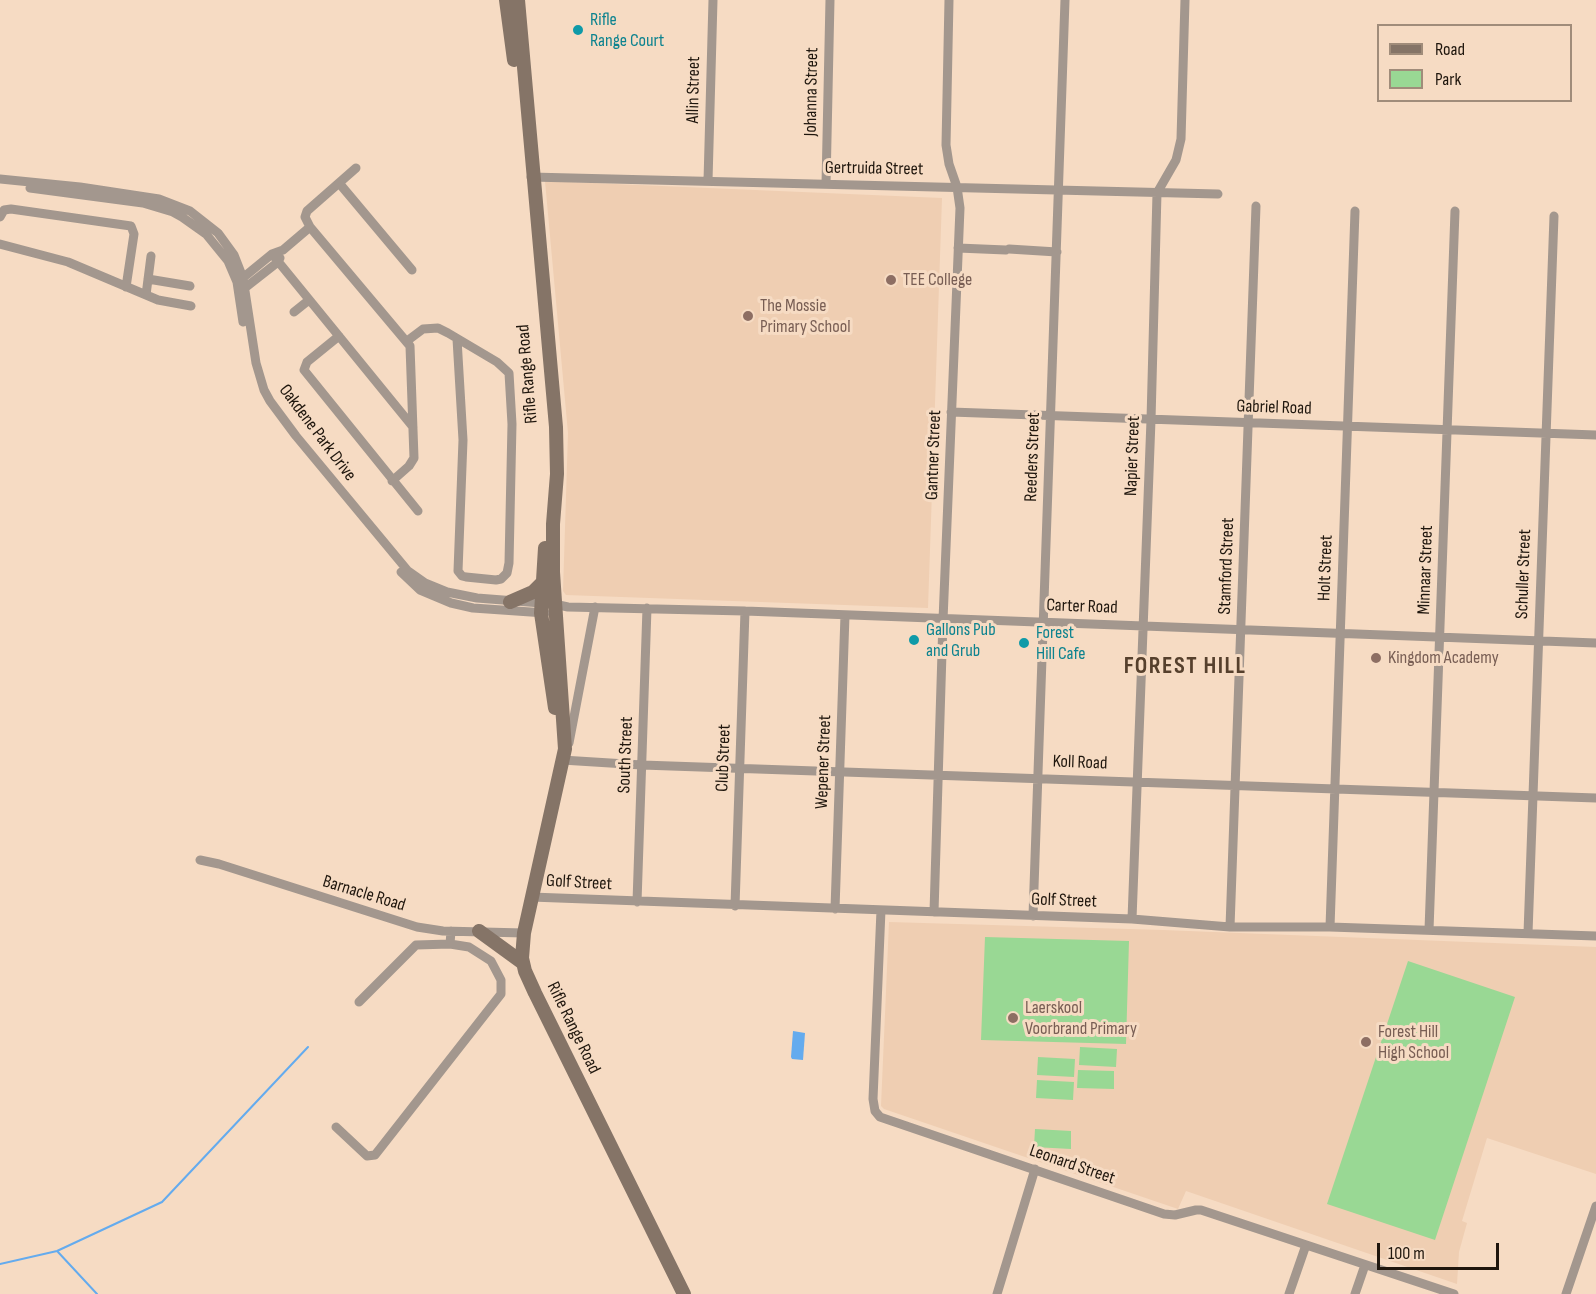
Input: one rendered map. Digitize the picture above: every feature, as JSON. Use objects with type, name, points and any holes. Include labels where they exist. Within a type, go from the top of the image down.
[{"type":"main road","name":"Rifle Range Road","points":[[506,0],[531,177],[556,427],[557,474],[551,608],[563,752],[524,933],[523,963],[684,1294]]},
{"type":"main road","name":"Rifle Range Road","points":[[518,0],[551,428],[552,454],[542,583],[551,608]]},
{"type":"main road","points":[[510,602],[533,592],[542,583]]},
{"type":"main road","points":[[479,931],[523,963]]},
{"type":"street","name":"Allin Street","points":[[708,181],[713,0]]},
{"type":"street","name":"Johanna Street","points":[[826,184],[830,0]]},
{"type":"street","name":"Gantner Street","points":[[934,912],[960,208],[946,145],[949,0]]},
{"type":"street","name":"Reeders Street","points":[[1033,916],[1065,0]]},
{"type":"street","name":"Napier Street","points":[[1132,919],[1151,420],[1157,193],[1176,160],[1181,139],[1185,0]]},
{"type":"street","points":[[356,168],[307,211],[305,217],[310,227],[407,341],[411,352],[414,458],[409,466],[392,481]]},
{"type":"street","name":"Gertruida Street","points":[[531,177],[1218,194]]},
{"type":"street","name":"Oakdene Park Drive","points":[[0,179],[159,199],[190,211],[218,233],[234,255],[257,369],[270,401],[296,436],[408,571],[435,592],[473,608],[551,608]]},
{"type":"street","points":[[339,183],[412,270]]},
{"type":"street","name":"Oakdene Park Drive","points":[[0,184],[143,203],[173,212],[194,225],[217,246],[241,286]]},
{"type":"street","name":"Stamford Street","points":[[1230,927],[1256,206]]},
{"type":"street","points":[[0,217],[4,210],[11,209],[131,226],[134,234],[126,287]]},
{"type":"street","name":"Minnaar Street","points":[[1429,930],[1455,210]]},
{"type":"street","name":"Holt Street","points":[[1330,927],[1355,211]]},
{"type":"street","name":"Schuller Street","points":[[1528,933],[1554,216]]},
{"type":"street","points":[[241,286],[272,254],[283,250],[310,227]]},
{"type":"street","points":[[0,244],[68,262],[158,300],[191,306]]},
{"type":"street","points":[[958,248],[1057,252]]},
{"type":"street","points":[[241,286],[278,262],[283,250]]},
{"type":"street","points":[[272,254],[414,427]]},
{"type":"street","points":[[146,296],[151,256]]},
{"type":"street","points":[[148,279],[190,286]]},
{"type":"street","points":[[294,312],[309,300]]},
{"type":"street","points":[[407,341],[428,327],[438,328],[457,339],[502,366],[509,373],[512,424],[509,562],[507,573],[501,579],[496,580],[466,577],[458,571],[463,440],[457,339]]},
{"type":"street","points":[[339,336],[307,362],[304,370],[418,511]]},
{"type":"street","name":"Gabriel Road","points":[[951,412],[1596,435]]},
{"type":"street","name":"Oakdene Park Drive","points":[[435,592],[551,608]]},
{"type":"street","name":"Rifle Range Road","points":[[563,752],[595,607]]},
{"type":"street","name":"Carter Road","points":[[551,608],[745,611],[1596,643]]},
{"type":"street","name":"South Street","points":[[637,902],[647,608]]},
{"type":"street","name":"Club Street","points":[[735,906],[745,611]]},
{"type":"street","name":"Wepener Street","points":[[835,909],[846,615]]},
{"type":"street","name":"Koll Road","points":[[563,752],[642,765],[1596,798]]},
{"type":"street","name":"Barnacle Road","points":[[200,860],[417,927],[451,931],[524,933]]},
{"type":"street","name":"Golf Street","points":[[531,897],[1132,919],[1230,927],[1330,927],[1596,936]]},
{"type":"street","name":"Leonard Street","points":[[881,910],[873,1099],[875,1111],[885,1119],[1164,1214],[1175,1215],[1201,1210],[1454,1294]]},
{"type":"street","points":[[450,944],[451,931]]},
{"type":"street","points":[[336,1127],[367,1156],[375,1155],[501,994],[501,980],[491,961],[469,947],[450,944],[416,945],[359,1002]]},
{"type":"street","points":[[997,1294],[1035,1169]]},
{"type":"street","points":[[1566,1294],[1596,1206]]},
{"type":"street","points":[[1289,1294],[1306,1245]]},
{"type":"street","points":[[1355,1294],[1365,1264]]},
{"type":"shaded area","name":"The Mossie Primary School","points":[[545,181],[942,198],[928,608],[566,595],[563,591],[568,433]]},
{"type":"shaded area","name":"Forest Hill High School","points":[[889,922],[1596,947],[1596,1174],[1487,1138],[1462,1221],[1467,1223],[1459,1252],[1457,1284],[1186,1191],[1178,1209],[884,1109],[881,1106]]},
{"type":"green space","points":[[985,937],[1129,941],[1126,1044],[981,1040]]},
{"type":"green space","points":[[1408,961],[1515,997],[1435,1240],[1327,1204]]},
{"type":"green space","points":[[1080,1047],[1117,1049],[1116,1067],[1079,1065]]},
{"type":"green space","points":[[1038,1057],[1075,1059],[1074,1077],[1037,1075]]},
{"type":"green space","points":[[1078,1070],[1114,1071],[1114,1089],[1077,1088]]},
{"type":"green space","points":[[1037,1080],[1074,1082],[1073,1100],[1036,1098]]},
{"type":"green space","points":[[1035,1129],[1071,1131],[1071,1149],[1034,1147]]},
{"type":"water","points":[[793,1031],[805,1033],[803,1060],[791,1057]]},
{"type":"waterway","points":[[0,1264],[57,1251],[162,1202],[308,1047]]},
{"type":"waterway","points":[[58,1252],[97,1294]]},
{"type":"place","name":"Rifle Range Court","points":[[578,30]]},
{"type":"place","name":"TEE College","points":[[891,280]]},
{"type":"place","name":"The Mossie Primary School","points":[[748,316]]},
{"type":"place","name":"Gallons Pub and Grub","points":[[914,640]]},
{"type":"place","name":"Forest Hill Cafe","points":[[1024,643]]},
{"type":"place","name":"Kingdom Academy","points":[[1376,658]]},
{"type":"place","name":"Laerskool Voorbrand Primary","points":[[1013,1018]]},
{"type":"place","name":"Forest Hill High School","points":[[1366,1042]]},
{"type":"district","name":"FOREST HILL","points":[[1185,667]]}]
